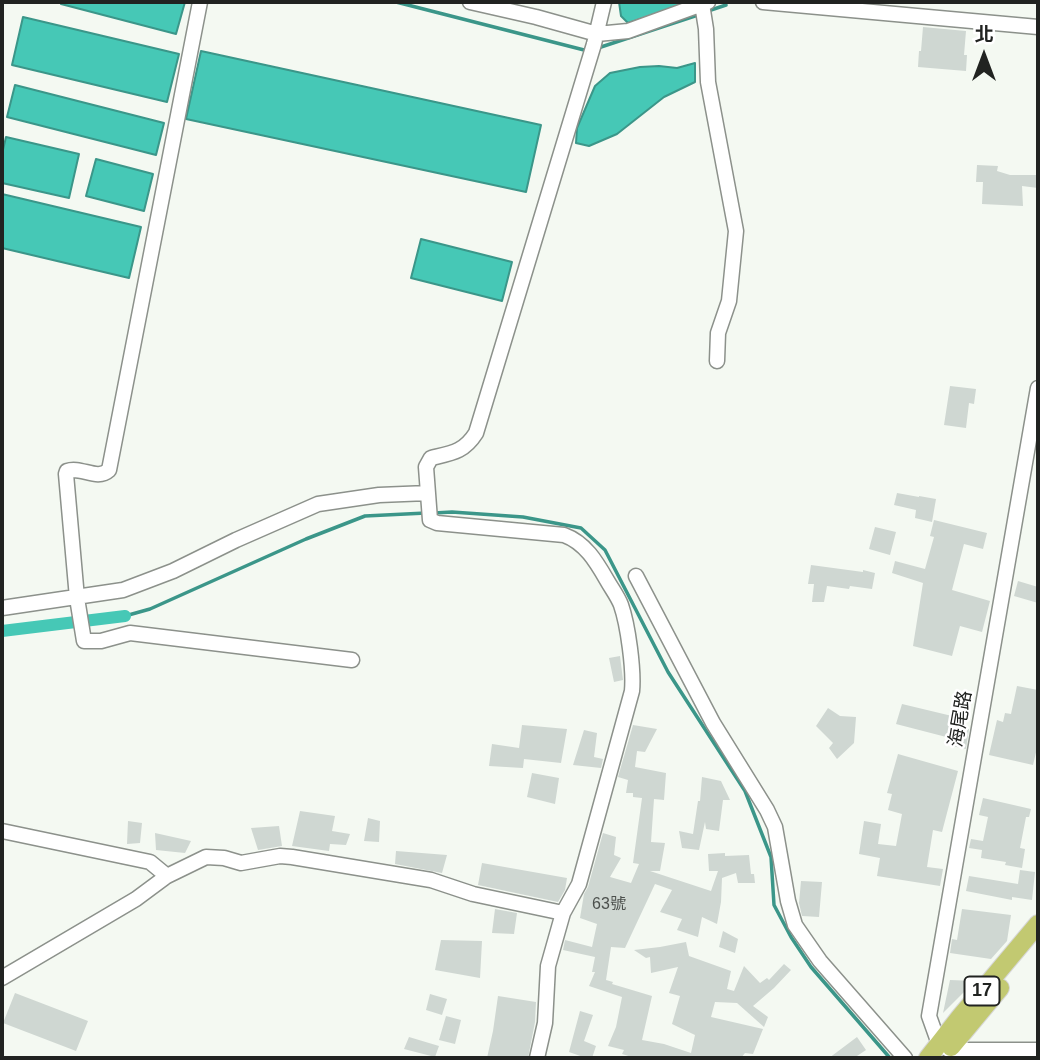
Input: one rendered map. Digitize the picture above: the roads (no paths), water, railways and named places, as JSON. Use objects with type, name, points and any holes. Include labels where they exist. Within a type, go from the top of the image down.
[{"type":"main road","name":"17","points":[[940,1053],[1038,924]]},
{"type":"main road","name":"17","points":[[940,1053],[1038,942]]},
{"type":"street","points":[[200,2],[109,470],[99,474],[75,468],[66,474],[77,600],[84,641],[101,641],[130,633],[352,660]]},
{"type":"street","points":[[470,2],[536,17],[594,45],[628,30],[706,3],[708,82],[736,230],[729,301],[718,333],[717,361]]},
{"type":"street","points":[[537,1058],[545,1023],[548,966],[564,913],[579,884],[632,691],[634,678],[625,617],[620,602],[594,558],[577,541],[564,535],[430,520],[426,467],[431,458],[459,451],[476,433],[594,45],[604,2]]},
{"type":"street","points":[[764,2],[1038,27]]},
{"type":"street","name":"海尾路","points":[[940,1053],[929,1016],[1038,388]]},
{"type":"street","points":[[2,608],[77,600],[123,590],[318,504],[379,495],[429,497]]},
{"type":"street","points":[[636,576],[713,723],[775,827],[795,925],[820,961],[905,1058]]},
{"type":"street","points":[[2,831],[150,862],[167,876]]},
{"type":"street","points":[[2,978],[136,899],[167,876],[206,857],[241,863],[280,856],[292,857],[431,880],[473,894],[564,913]]},
{"type":"street","points":[[940,1053],[1038,1050]]},
{"type":"water","points":[[61,2],[185,2],[176,34]]},
{"type":"water","points":[[619,2],[694,2],[628,23],[621,16]]},
{"type":"water","points":[[23,17],[179,54],[167,102],[12,65]]},
{"type":"water","points":[[201,51],[541,125],[526,192],[186,119]]},
{"type":"water","points":[[695,63],[695,82],[664,97],[617,134],[589,146],[576,143],[577,128],[595,86],[610,73],[640,67],[677,68]]},
{"type":"water","points":[[15,85],[164,123],[156,155],[7,117]]},
{"type":"water","points":[[6,137],[79,154],[69,198],[2,183],[2,154]]},
{"type":"water","points":[[96,159],[153,174],[144,211],[86,196]]},
{"type":"water","points":[[2,194],[141,227],[129,278],[2,248]]},
{"type":"water","points":[[421,239],[512,262],[502,301],[411,278]]},
{"type":"waterway","points":[[396,2],[588,51]]},
{"type":"waterway","points":[[708,11],[726,5]]},
{"type":"waterway","points":[[598,48],[701,14]]},
{"type":"waterway","points":[[125,616],[150,609],[306,539],[365,516],[426,513]]},
{"type":"waterway","points":[[434,513],[523,517],[581,528],[605,550],[668,672],[745,791],[771,857],[774,905],[791,937],[811,967],[890,1058]]},
{"type":"waterway","points":[[2,631],[125,616]]}]
